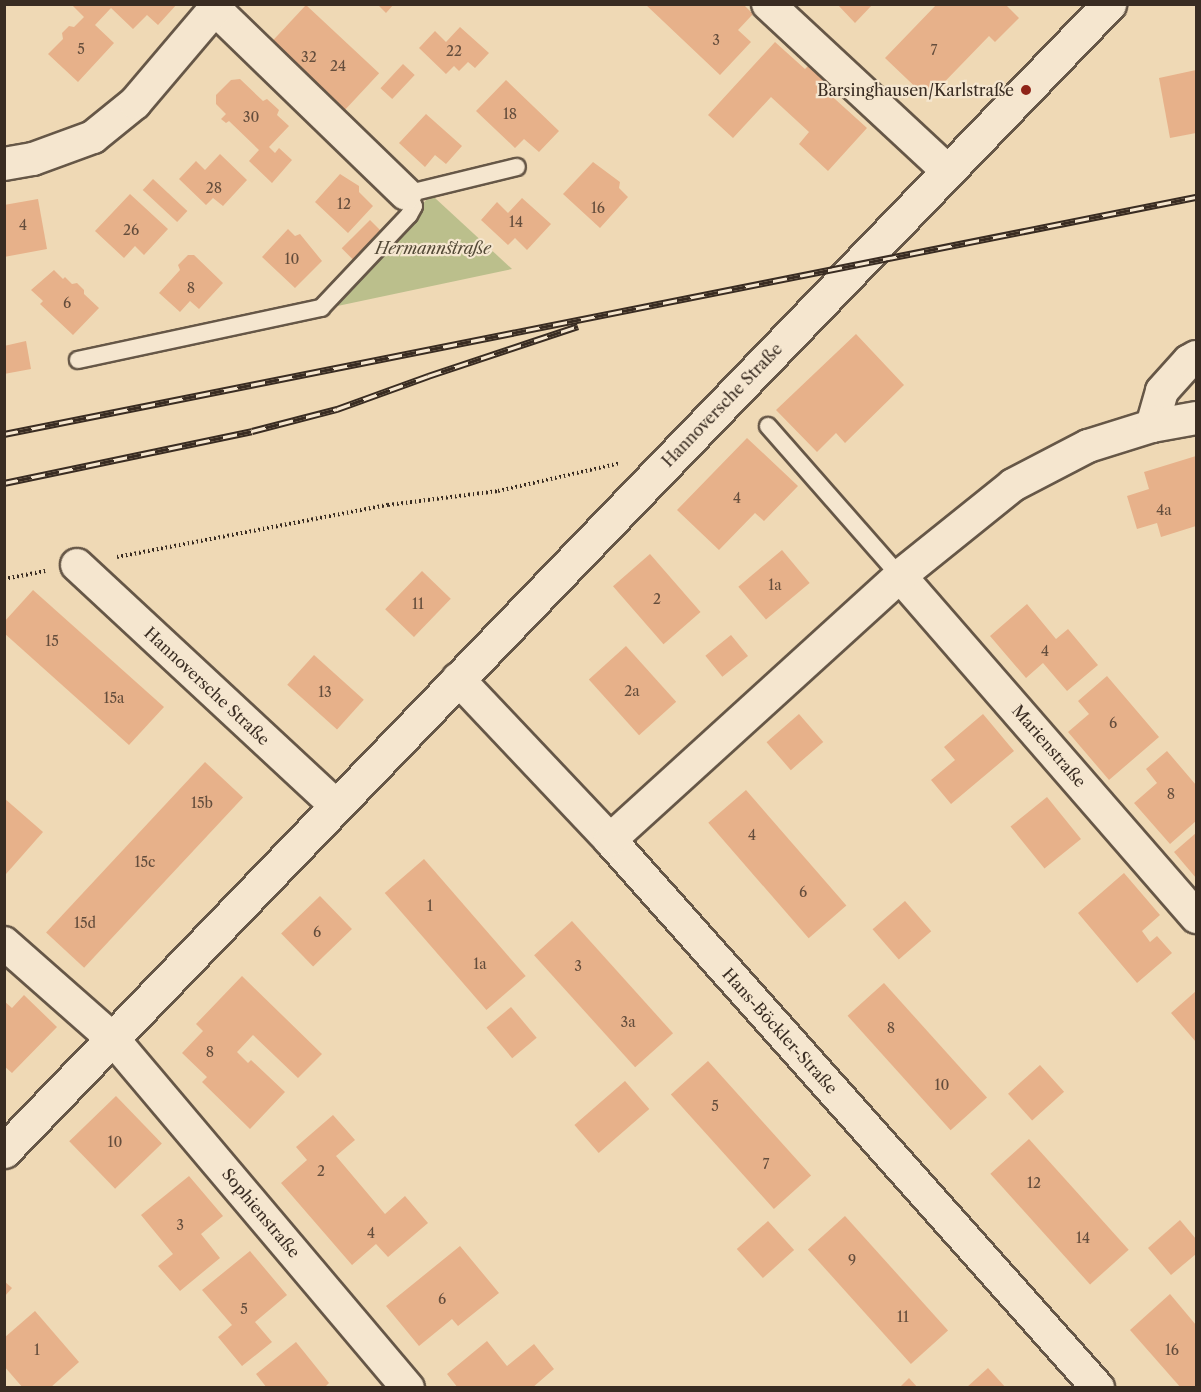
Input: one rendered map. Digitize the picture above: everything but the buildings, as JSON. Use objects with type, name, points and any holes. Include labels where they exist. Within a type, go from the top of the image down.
[{"type":"street","points":[[768,4],[948,171]]},
{"type":"street","name":"Hannoversche Straße","points":[[4,1151],[1109,4]]},
{"type":"street","points":[[4,164],[33,159],[93,137],[135,103],[218,7],[406,194]]},
{"type":"street","points":[[1152,426],[1162,391],[1189,361],[1197,357]]},
{"type":"street","points":[[610,840],[900,576],[1013,485],[1088,446],[1152,426],[1197,418]]},
{"type":"street","name":"Hannoversche Straße","points":[[77,565],[336,806]]},
{"type":"street","name":"Marienstraße","points":[[900,576],[1197,917]]},
{"type":"street","name":"Hans-Böckler-Straße","points":[[458,679],[610,840],[1098,1388]]},
{"type":"street","points":[[4,943],[113,1039]]},
{"type":"street","name":"Sophienstraße","points":[[113,1039],[408,1388]]},
{"type":"lane","points":[[78,360],[321,308],[409,215],[414,206],[406,194],[517,167]]},
{"type":"lane","points":[[768,426],[900,576]]},
{"type":"path","points":[[4,579],[388,505],[498,491],[626,461],[673,456]]},
{"type":"green space","name":"Hermannstraße","points":[[428,198],[435,198],[512,269],[328,308]]},
{"type":"railway","points":[[4,434],[1196,197]]},
{"type":"railway","points":[[4,483],[252,431],[337,409],[578,326]]},
{"type":"place","name":"Barsinghausen/Karlstraße","points":[[1026,90]]}]
